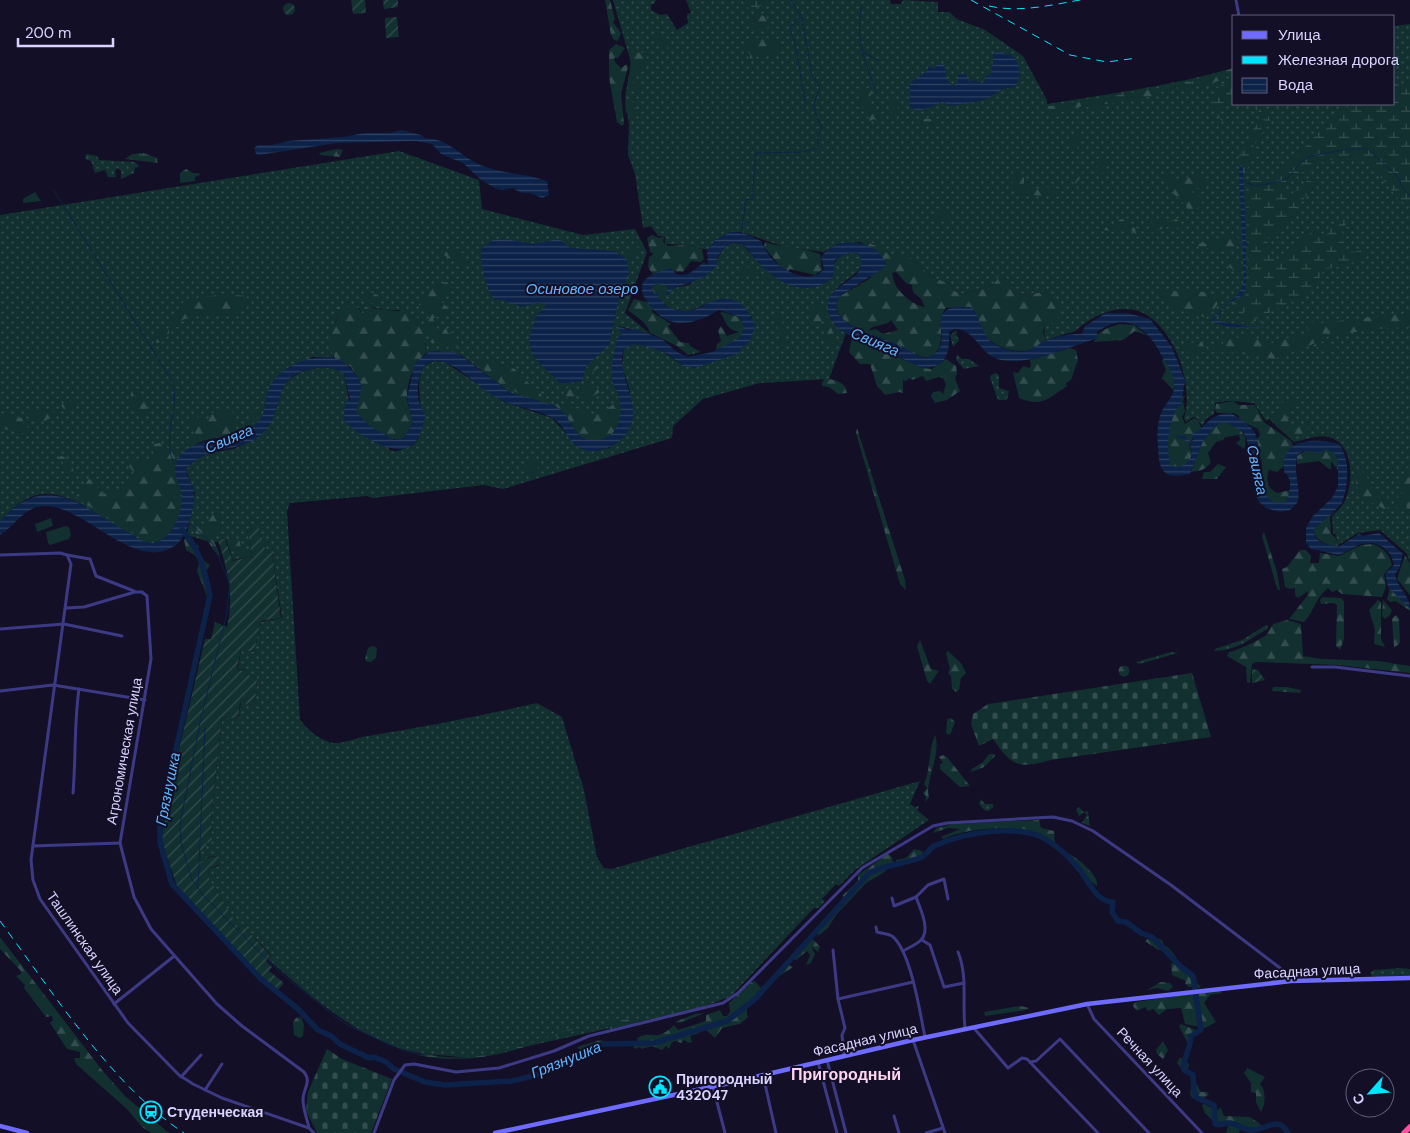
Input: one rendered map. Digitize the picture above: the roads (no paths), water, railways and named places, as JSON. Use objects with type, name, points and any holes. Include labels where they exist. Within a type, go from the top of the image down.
[{"type":"highway","points":[[1404,1133],[1410,1127]]},
{"type":"main road","name":"Фасадная улица","points":[[495,1133],[763,1075],[965,1028],[1086,1004],[1291,981],[1410,978]]},
{"type":"main road","points":[[0,1126],[27,1133]]},
{"type":"street","points":[[1236,0],[1239,15]]},
{"type":"street","points":[[0,556],[54,553],[90,559],[96,576],[135,592]]},
{"type":"street","name":"Ташлинская улица","points":[[67,555],[71,571],[53,685],[30,869],[40,899],[128,1023],[182,1077],[205,1090],[309,1128],[314,1133]]},
{"type":"street","points":[[66,608],[84,606],[135,592]]},
{"type":"street","name":"Агрономическая улица","points":[[135,592],[142,592],[148,598],[151,659],[120,843],[138,904],[151,929],[173,957],[221,1008],[308,1077],[303,1097],[304,1111],[309,1128]]},
{"type":"street","points":[[0,629],[64,624],[122,636]]},
{"type":"street","points":[[1312,667],[1336,667],[1354,671],[1410,676]]},
{"type":"street","points":[[0,691],[53,685],[145,700]]},
{"type":"street","points":[[73,792],[76,748],[75,714],[79,689]]},
{"type":"street","points":[[374,1133],[401,1066],[414,1064],[456,1072],[499,1068],[554,1051],[589,1036],[703,1010],[730,1000],[862,868],[933,826],[947,822],[1053,817],[1072,821],[1093,832],[1172,885],[1280,968],[1291,981]]},
{"type":"street","points":[[33,846],[120,843]]},
{"type":"street","points":[[892,898],[894,906],[916,896],[928,885],[944,879],[948,899]]},
{"type":"street","points":[[916,896],[924,921],[922,940]]},
{"type":"street","points":[[876,927],[877,932],[894,938],[903,951],[913,982],[925,1037]]},
{"type":"street","points":[[903,951],[922,940]]},
{"type":"street","points":[[922,940],[930,945],[944,987],[964,983]]},
{"type":"street","points":[[833,950],[838,999],[845,1028],[842,1036],[844,1055]]},
{"type":"street","points":[[958,952],[962,962],[964,983],[965,1028]]},
{"type":"street","points":[[114,1004],[173,957]]},
{"type":"street","points":[[838,999],[913,982]]},
{"type":"street","name":"Речная улица","points":[[1086,1004],[1094,1019],[1202,1133]]},
{"type":"street","points":[[972,1027],[1008,1068],[1022,1058],[1030,1062],[1098,1133]]},
{"type":"street","points":[[1030,1062],[1036,1061],[1060,1039],[1149,1133]]},
{"type":"street","points":[[913,1040],[945,1133]]},
{"type":"street","points":[[182,1077],[201,1054]]},
{"type":"street","points":[[827,1060],[846,1133]]},
{"type":"street","points":[[818,1062],[837,1133]]},
{"type":"street","points":[[205,1090],[222,1064]]},
{"type":"street","points":[[763,1075],[776,1133]]},
{"type":"street","points":[[713,1086],[725,1133]]},
{"type":"street","points":[[894,1116],[899,1133]]},
{"type":"street","points":[[926,1133],[943,1128]]},
{"type":"water","points":[[1002,51],[1005,55],[1010,54],[1018,65],[1019,78],[1015,87],[1003,89],[987,99],[965,104],[950,106],[943,102],[922,110],[910,107],[910,83],[927,71],[929,65],[933,69],[938,64],[944,65],[947,80],[952,86],[958,83],[958,75],[966,74],[969,82],[974,80],[982,83],[985,81],[985,76],[991,74],[994,53]]},
{"type":"water","points":[[401,130],[421,135],[426,139],[440,141],[472,161],[486,167],[547,181],[549,195],[542,198],[530,193],[522,193],[512,188],[502,190],[495,188],[481,180],[463,163],[441,154],[432,144],[416,141],[337,143],[259,155],[256,154],[254,148],[258,145],[272,145],[288,141],[343,137],[365,133],[390,133]]},
{"type":"water","points":[[1241,163],[1243,169],[1246,242],[1249,244],[1246,246],[1246,289],[1243,295],[1228,304],[1214,320],[1250,327],[1273,327],[1249,328],[1232,327],[1217,324],[1211,320],[1240,292],[1244,280],[1239,171]]},
{"type":"water","name":"Свияга","points":[[731,232],[747,235],[762,242],[765,250],[779,265],[798,275],[808,277],[817,275],[824,269],[821,257],[836,245],[855,243],[873,249],[881,255],[886,263],[885,267],[840,296],[836,305],[838,314],[854,327],[925,358],[936,352],[941,345],[941,318],[945,312],[954,308],[971,307],[989,340],[1000,347],[1018,351],[1028,350],[1057,337],[1082,334],[1085,326],[1106,313],[1127,313],[1150,319],[1172,347],[1185,381],[1181,406],[1178,406],[1170,427],[1168,450],[1170,465],[1182,466],[1192,457],[1190,443],[1174,435],[1184,435],[1191,442],[1194,439],[1191,435],[1212,418],[1231,413],[1247,424],[1255,433],[1258,442],[1261,478],[1268,497],[1275,502],[1285,502],[1290,486],[1289,479],[1284,470],[1284,459],[1288,451],[1302,442],[1321,441],[1339,444],[1343,450],[1347,465],[1347,481],[1344,496],[1342,503],[1314,530],[1316,538],[1322,543],[1338,547],[1359,534],[1363,536],[1379,533],[1403,554],[1399,569],[1395,574],[1408,600],[1410,609],[1388,587],[1385,574],[1394,565],[1391,555],[1383,547],[1373,543],[1361,544],[1339,555],[1311,549],[1306,543],[1306,528],[1312,517],[1332,498],[1338,486],[1338,459],[1333,452],[1326,449],[1321,453],[1304,451],[1298,454],[1296,466],[1298,502],[1290,510],[1280,512],[1266,508],[1259,502],[1254,491],[1255,480],[1247,440],[1243,432],[1227,423],[1221,423],[1213,428],[1202,443],[1190,474],[1174,476],[1164,472],[1161,468],[1159,455],[1158,428],[1162,412],[1173,393],[1174,381],[1170,370],[1151,339],[1136,326],[1118,322],[1108,325],[1097,332],[1098,338],[1045,356],[1017,361],[1004,361],[993,357],[971,335],[954,329],[949,332],[948,352],[942,362],[923,368],[846,333],[833,322],[828,305],[830,297],[834,291],[860,269],[862,261],[858,253],[848,253],[835,260],[834,273],[828,282],[818,286],[799,288],[774,277],[760,265],[745,246],[736,243],[725,247],[716,262],[718,265],[703,278],[674,288],[665,297],[669,286],[656,284],[651,288],[654,294],[659,293],[658,299],[662,300],[664,305],[680,311],[697,309],[717,300],[725,299],[738,302],[744,306],[755,327],[749,343],[742,347],[740,353],[695,368],[683,366],[668,354],[649,347],[635,344],[624,349],[622,359],[623,370],[632,402],[632,424],[621,439],[608,448],[593,451],[579,448],[554,419],[495,397],[461,371],[438,361],[425,365],[418,383],[418,397],[425,414],[419,437],[414,444],[407,448],[390,448],[362,435],[344,420],[345,404],[350,399],[344,374],[332,368],[319,368],[302,371],[292,377],[285,385],[274,415],[261,435],[242,445],[202,457],[193,462],[186,470],[194,492],[193,508],[183,537],[175,546],[159,552],[144,551],[128,546],[79,517],[47,506],[27,512],[0,535],[0,522],[17,506],[33,497],[48,495],[80,504],[144,541],[153,543],[160,541],[172,530],[181,510],[182,495],[175,469],[180,456],[196,445],[241,434],[249,429],[262,416],[269,388],[274,380],[289,367],[308,359],[333,358],[349,366],[362,387],[356,412],[368,425],[394,440],[404,438],[413,422],[407,397],[415,363],[430,351],[453,352],[460,355],[511,393],[554,405],[565,414],[579,436],[587,440],[601,440],[612,434],[618,425],[621,411],[619,395],[612,381],[612,363],[617,338],[622,334],[617,326],[629,330],[633,328],[662,339],[677,352],[688,357],[712,352],[740,338],[744,327],[740,317],[719,310],[698,320],[679,323],[670,321],[654,310],[642,291],[644,281],[656,273],[671,268],[676,274],[684,275],[704,262],[706,265],[708,263],[707,252],[715,240]]},
{"type":"water","name":"Осиновое озеро","points":[[503,239],[534,244],[559,239],[570,248],[615,251],[627,260],[629,273],[619,299],[609,345],[587,365],[582,381],[561,384],[534,357],[530,342],[531,332],[536,318],[546,304],[537,303],[521,307],[517,304],[509,304],[504,300],[495,300],[492,296],[484,276],[481,249],[493,240]]},
{"type":"waterway","points":[[741,234],[746,200],[753,199],[756,153],[803,152],[818,148],[818,136],[822,128],[815,113],[814,104],[820,87],[812,75],[802,18],[791,0]]},
{"type":"waterway","points":[[862,5],[859,29],[860,40],[876,93]]},
{"type":"waterway","points":[[800,15],[790,29],[795,43],[805,101]]},
{"type":"waterway","points":[[862,52],[880,61]]},
{"type":"waterway","points":[[1243,181],[1254,186],[1274,183],[1287,179],[1301,162],[1311,156],[1348,149],[1368,149],[1397,176],[1404,190],[1410,195]]},
{"type":"waterway","points":[[54,190],[173,383],[174,403],[169,446],[175,464]]},
{"type":"waterway","points":[[189,523],[213,544],[230,584],[226,617],[201,718],[180,824],[181,843],[192,880],[204,896],[261,954],[288,979],[336,1017],[349,1026],[402,1050],[423,1055]]},
{"type":"waterway","name":"Грязнушка","points":[[182,530],[197,552],[210,595],[160,822],[160,843],[172,884],[261,979],[298,1009],[318,1030],[331,1036],[340,1044],[369,1058],[374,1057],[386,1062],[394,1069],[425,1082],[445,1085],[512,1081],[537,1075],[603,1044],[654,1043],[727,1021],[754,1000],[869,873],[920,858],[934,846],[959,837],[990,832],[1020,832],[1034,834],[1059,849],[1079,869],[1097,895],[1102,899],[1113,902],[1112,912],[1118,921],[1126,922],[1141,933],[1152,937],[1179,965],[1193,976],[1201,1030],[1191,1036],[1184,1062],[1184,1070],[1193,1075],[1194,1091],[1197,1098],[1214,1105],[1215,1124],[1230,1123],[1255,1130],[1275,1124],[1284,1127],[1288,1133]]},
{"type":"waterway","points":[[198,888],[205,728]]},
{"type":"railway","points":[[971,0],[1070,55],[1107,62],[1137,58]]},
{"type":"railway","points":[[989,6],[1012,9],[1080,0]]},
{"type":"railway","points":[[0,921],[62,1006],[107,1063],[157,1113],[184,1133]]},
{"type":"place","name":"Пригородный 432047","points":[[660,1087]]},
{"type":"place","name":"Студенческая","points":[[151,1112]]},
{"type":"district","name":"Пригородный","points":[[846,1074]]}]
